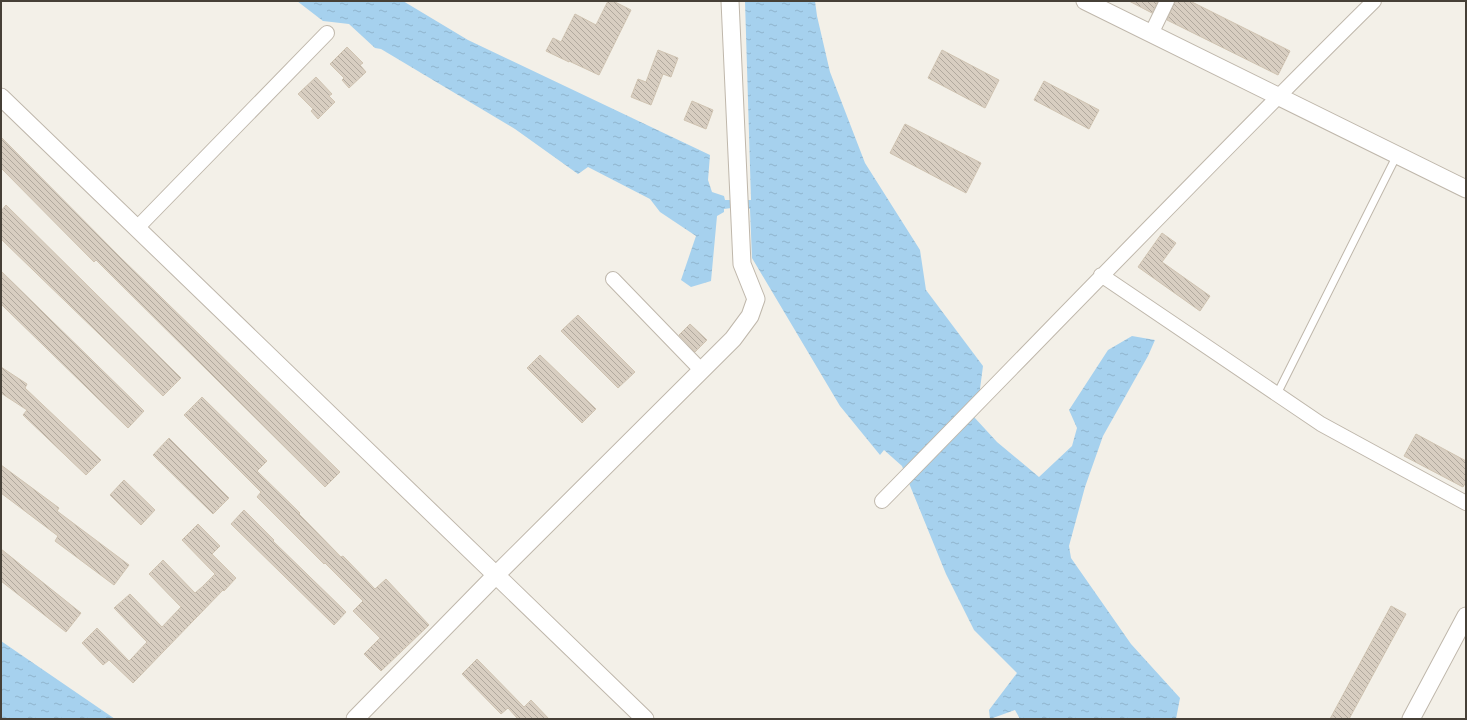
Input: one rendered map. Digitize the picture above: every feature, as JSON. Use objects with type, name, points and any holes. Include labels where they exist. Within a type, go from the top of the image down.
[{"type":"street","points":[[355,719],[496,575],[702,371],[738,334],[750,316],[756,299],[742,264],[730,1]]},
{"type":"street","points":[[1085,1],[1466,189]]},
{"type":"street","points":[[1151,34],[1167,1]]},
{"type":"street","points":[[882,501],[1278,96],[1374,1]]},
{"type":"street","points":[[137,228],[326,33]]},
{"type":"street","points":[[1,97],[645,719]]},
{"type":"street","points":[[1101,276],[1321,424],[1466,503]]},
{"type":"street","points":[[613,278],[702,371]]},
{"type":"street","points":[[1411,719],[1463,627]]},
{"type":"lane","points":[[1277,394],[1397,155]]},
{"type":"water","points":[[297,1],[403,1],[468,40],[710,155],[708,180],[712,192],[724,196],[725,200],[751,200],[745,1],[815,1],[830,72],[865,163],[920,250],[926,290],[983,366],[980,389],[988,400],[974,417],[997,442],[1039,477],[1072,446],[1077,428],[1069,410],[1108,350],[1132,336],[1155,340],[1148,356],[1103,436],[1085,487],[1069,546],[1071,558],[1131,644],[1180,698],[1176,719],[1020,719],[1015,710],[990,719],[989,710],[1017,673],[974,630],[946,574],[902,466],[884,450],[880,455],[840,406],[752,258],[750,209],[746,206],[724,209],[724,212],[717,216],[711,281],[691,287],[681,280],[696,236],[660,212],[650,199],[588,167],[578,174],[515,129],[381,49],[375,48],[349,24],[323,21]]},
{"type":"water","points":[[1,641],[115,719],[1,719]]},
{"type":"building","points":[[608,1],[613,1],[631,10],[599,75],[546,51],[553,38],[561,42],[575,14],[596,25]]},
{"type":"building","points":[[1129,1],[1158,1],[1152,13]]},
{"type":"building","points":[[1175,1],[1190,1],[1290,51],[1278,75],[1167,20]]},
{"type":"building","points":[[347,47],[363,63],[360,65],[366,72],[349,88],[342,80],[344,78],[330,64]]},
{"type":"building","points":[[658,50],[678,58],[671,77],[663,74],[651,105],[631,97],[638,79],[646,82]]},
{"type":"building","points":[[942,50],[999,80],[985,108],[928,78]]},
{"type":"building","points":[[316,77],[332,94],[329,96],[335,102],[318,119],[311,111],[313,109],[298,94]]},
{"type":"building","points":[[1044,81],[1099,110],[1089,129],[1034,100]]},
{"type":"building","points":[[692,101],[713,110],[706,129],[684,120]]},
{"type":"building","points":[[905,124],[981,163],[966,193],[890,153]]},
{"type":"building","points":[[1,137],[120,257],[340,472],[325,487],[96,260],[94,262],[1,168]]},
{"type":"building","points":[[6,205],[181,378],[163,396],[1,239],[1,211]]},
{"type":"building","points":[[1162,233],[1176,243],[1162,262],[1210,296],[1200,311],[1138,267]]},
{"type":"building","points":[[1,271],[144,411],[128,428],[1,304]]},
{"type":"building","points":[[578,315],[635,372],[618,388],[561,331]]},
{"type":"building","points":[[690,324],[707,340],[695,352],[679,335]]},
{"type":"building","points":[[540,355],[596,409],[582,423],[527,368]]},
{"type":"building","points":[[1,367],[27,384],[25,388],[101,460],[86,475],[23,415],[27,410],[1,393]]},
{"type":"building","points":[[202,397],[267,461],[257,471],[300,513],[299,514],[341,557],[343,556],[375,589],[386,579],[429,625],[381,671],[364,654],[380,638],[353,611],[363,601],[257,497],[261,492],[184,415]]},
{"type":"building","points":[[1416,434],[1466,461],[1466,482],[1463,487],[1404,456]]},
{"type":"building","points":[[169,438],[229,498],[213,514],[153,455]]},
{"type":"building","points":[[1,465],[59,508],[57,511],[129,565],[114,585],[55,541],[58,536],[1,493]]},
{"type":"building","points":[[124,480],[155,510],[141,525],[110,495]]},
{"type":"building","points":[[244,510],[274,540],[273,541],[346,612],[334,625],[231,524]]},
{"type":"building","points":[[198,524],[220,546],[212,554],[236,578],[133,683],[109,660],[103,665],[82,643],[97,628],[129,661],[147,642],[114,608],[130,594],[162,627],[181,607],[149,574],[163,560],[195,593],[215,574],[182,540]]},
{"type":"building","points":[[1,549],[81,613],[66,632],[1,581]]},
{"type":"building","points":[[1391,606],[1406,614],[1349,719],[1330,719]]},
{"type":"building","points":[[477,659],[524,707],[531,700],[549,719],[518,719],[508,708],[501,714],[462,674]]}]
